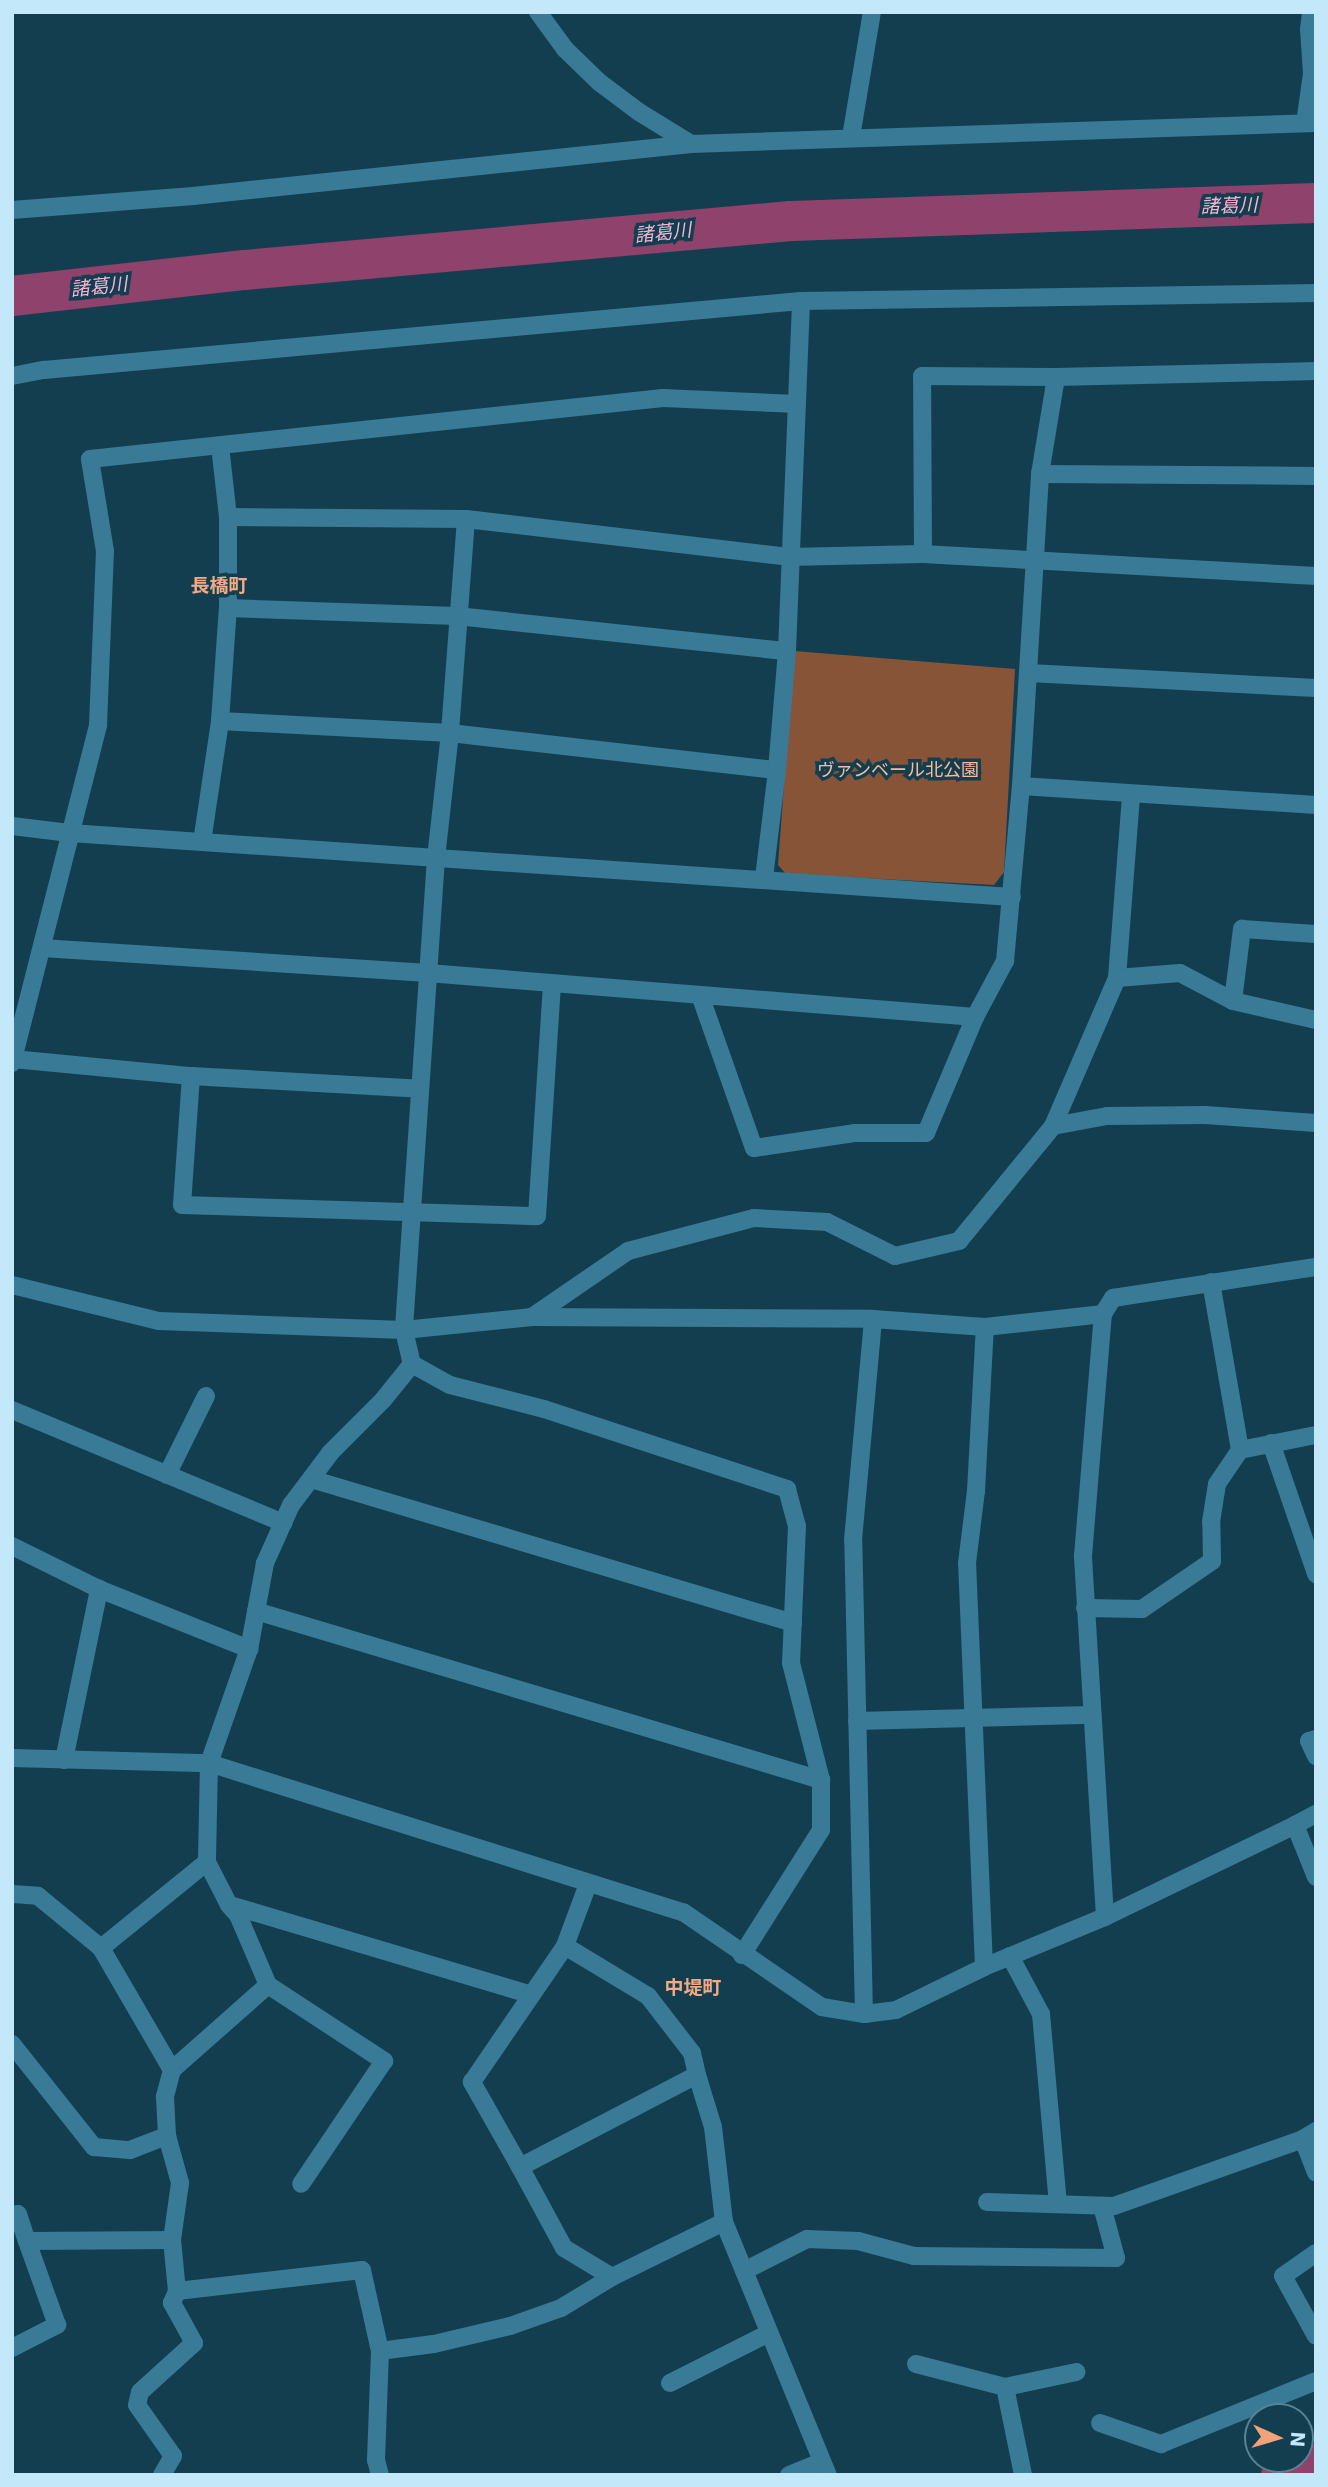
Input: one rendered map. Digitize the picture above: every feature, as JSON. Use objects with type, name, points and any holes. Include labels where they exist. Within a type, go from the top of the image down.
[{"type":"street","points":[[538,12],[565,49],[599,82],[639,112],[691,144]]},
{"type":"street","points":[[851,137],[872,12]]},
{"type":"street","points":[[12,210],[194,196],[691,144],[1311,123],[1311,12]]},
{"type":"street","points":[[12,376],[58,369],[801,301],[1316,293]]},
{"type":"street","points":[[764,878],[778,770],[787,651],[801,301]]},
{"type":"street","points":[[923,554],[922,376],[1056,377],[1316,371]]},
{"type":"street","points":[[700,995],[754,1147],[854,1133],[926,1133],[975,1017],[1005,961],[1021,786],[1041,474],[1056,377]]},
{"type":"street","points":[[420,1089],[191,1076],[13,1061],[98,725],[105,551],[90,458],[663,398],[797,404]]},
{"type":"street","points":[[202,842],[219,721],[228,608],[228,517],[220,446]]},
{"type":"street","points":[[1041,474],[1316,476]]},
{"type":"street","points":[[228,517],[466,519],[789,557],[923,554],[1316,576]]},
{"type":"street","points":[[466,519],[450,733],[436,858],[404,1330],[412,1364],[450,1385],[544,1409],[786,1489],[797,1526],[791,1663],[821,1780],[821,1830],[742,1955]]},
{"type":"street","points":[[228,608],[457,617],[787,651]]},
{"type":"street","points":[[1029,673],[1316,688]]},
{"type":"street","points":[[219,721],[450,733],[778,770]]},
{"type":"street","points":[[1021,786],[1316,805]]},
{"type":"street","points":[[532,1317],[628,1251],[754,1218],[827,1222],[895,1256],[959,1241],[1053,1125],[1118,978],[1131,795]]},
{"type":"street","points":[[12,826],[69,833],[764,878],[1012,897]]},
{"type":"street","points":[[1233,1001],[1242,929],[1316,934]]},
{"type":"street","points":[[42,948],[552,983],[975,1017]]},
{"type":"street","points":[[1118,978],[1180,973],[1233,1001],[1316,1020]]},
{"type":"street","points":[[191,1076],[182,1205],[537,1216],[552,983]]},
{"type":"street","points":[[1053,1125],[1107,1116],[1205,1115],[1316,1123]]},
{"type":"street","points":[[1105,1917],[1083,1556],[1103,1314],[1113,1298],[1316,1267]]},
{"type":"street","points":[[1211,1282],[1240,1450]]},
{"type":"street","points":[[12,1284],[159,1321],[404,1330],[532,1317],[873,1319],[985,1326],[1103,1314]]},
{"type":"street","points":[[864,2014],[853,1540],[873,1319]]},
{"type":"street","points":[[984,1967],[967,1563],[976,1490],[985,1326]]},
{"type":"street","points":[[300,2184],[384,2061],[268,1985],[239,1915],[229,1905],[207,1862],[209,1763],[250,1649],[265,1563],[283,1523],[331,1452],[383,1400],[412,1364]]},
{"type":"street","points":[[167,1475],[206,1396]]},
{"type":"street","points":[[12,1410],[283,1523]]},
{"type":"street","points":[[1085,1608],[1142,1609],[1212,1561],[1211,1522],[1217,1484],[1240,1450],[1316,1435]]},
{"type":"street","points":[[1271,1443],[1316,1574]]},
{"type":"street","points":[[311,1479],[793,1623]]},
{"type":"street","points":[[12,1546],[99,1589],[250,1649]]},
{"type":"street","points":[[64,1760],[99,1589]]},
{"type":"street","points":[[256,1611],[821,1780]]},
{"type":"street","points":[[857,1721],[1091,1715]]},
{"type":"street","points":[[1316,1739],[1310,1741],[1316,1756]]},
{"type":"street","points":[[12,1758],[209,1763],[683,1912],[742,1955],[822,2007],[864,2014],[896,2010],[984,1967],[1105,1917],[1316,1814]]},
{"type":"street","points":[[1295,1825],[1316,1877]]},
{"type":"street","points":[[101,1948],[207,1862]]},
{"type":"street","points":[[588,1884],[565,1945],[472,2082],[564,2248],[612,2277]]},
{"type":"street","points":[[12,1894],[38,1896],[101,1948],[172,2070]]},
{"type":"street","points":[[229,1905],[531,1995]]},
{"type":"street","points":[[565,1945],[648,1996],[692,2053],[713,2127],[724,2222],[825,2468],[789,2475]]},
{"type":"street","points":[[1010,1956],[1041,2014],[1058,2203]]},
{"type":"street","points":[[162,2475],[173,2456],[137,2405],[140,2392],[194,2343],[172,2303],[177,2291],[172,2240],[180,2183],[167,2136],[165,2096],[172,2070],[268,1985]]},
{"type":"street","points":[[12,2044],[94,2147],[130,2150],[167,2136]]},
{"type":"street","points":[[520,2167],[697,2075]]},
{"type":"street","points":[[987,2202],[1114,2206],[1310,2135],[1316,2173]]},
{"type":"street","points":[[744,2271],[807,2239],[858,2241],[914,2256],[1116,2258],[1102,2206]]},
{"type":"street","points":[[12,2216],[18,2214],[57,2325],[12,2348]]},
{"type":"street","points":[[380,2351],[434,2344],[510,2326],[561,2308],[612,2277],[724,2222]]},
{"type":"street","points":[[27,2241],[172,2240]]},
{"type":"street","points":[[1316,2253],[1283,2276],[1316,2336]]},
{"type":"street","points":[[177,2291],[362,2270],[380,2351],[376,2460],[380,2475]]},
{"type":"street","points":[[670,2383],[769,2333]]},
{"type":"street","points":[[916,2364],[1005,2387],[1076,2372]]},
{"type":"street","points":[[1100,2424],[1161,2444],[1316,2381]]},
{"type":"street","points":[[1005,2387],[1023,2475]]},
{"type":"green space","name":"ヴァンベール北公園","points":[[794,651],[1015,669],[1004,872],[994,885],[786,874],[778,865]]},
{"type":"waterway","name":"諸葛川","points":[[12,296],[245,270],[791,221],[1316,203]]},
{"type":"waterway","points":[[1281,2475],[1316,2464]]},
{"type":"district","name":"長橋町","points":[[219,586]]},
{"type":"district","name":"中堤町","points":[[693,1988]]}]
